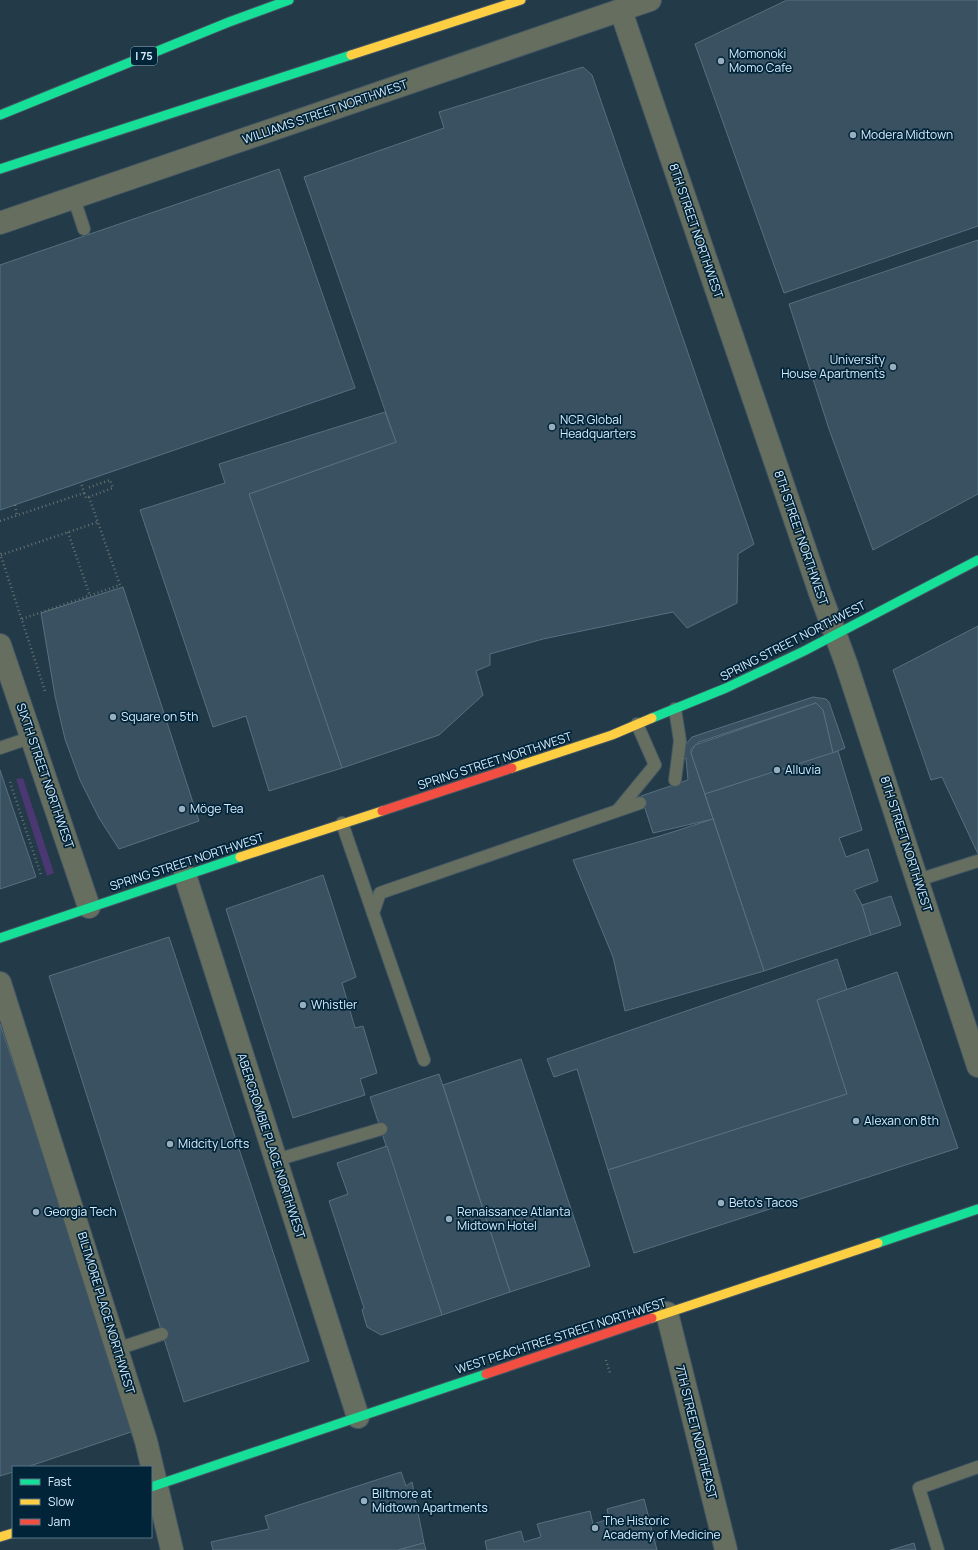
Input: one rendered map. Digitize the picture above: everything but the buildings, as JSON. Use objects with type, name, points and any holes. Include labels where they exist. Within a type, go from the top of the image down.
[{"type":"main road","name":"I 75","points":[[0,115],[229,22],[290,0]]},
{"type":"main road","points":[[0,169],[521,0]]},
{"type":"main road","name":"SPRING STREET NORTHWEST","points":[[0,938],[185,875],[612,735],[733,685],[978,560]]},
{"type":"main road","name":"WEST PEACHTREE STREET NORTHWEST","points":[[154,1486],[978,1209]]},
{"type":"main road","points":[[0,1537],[12,1533]]},
{"type":"street","name":"WILLIAMS STREET NORTHWEST","points":[[0,223],[74,199],[650,0]]},
{"type":"street","name":"8TH STREET NORTHWEST","points":[[621,11],[835,634],[918,880],[978,1066]]},
{"type":"street","name":"SIXTH STREET NORTHWEST","points":[[0,644],[6,683],[32,737],[89,908]]},
{"type":"street","name":"ABERCROMBIE PLACE NORTHWEST","points":[[185,875],[358,1417]]},
{"type":"street","name":"BILTMORE PLACE NORTHWEST","points":[[0,983],[146,1441],[150,1466]]},
{"type":"street","name":"7TH STREET NORTHEAST","points":[[667,1313],[726,1550]]},
{"type":"street","name":"BILTMORE PLACE NORTHWEST","points":[[152,1475],[172,1550]]},
{"type":"lane","points":[[74,199],[84,229]]},
{"type":"lane","points":[[675,709],[680,740],[675,780]]},
{"type":"lane","points":[[618,810],[655,765],[637,724]]},
{"type":"lane","points":[[0,748],[32,737]]},
{"type":"lane","points":[[373,914],[380,893],[640,802]]},
{"type":"lane","points":[[342,823],[355,866],[424,1060]]},
{"type":"lane","points":[[918,880],[978,861]]},
{"type":"lane","points":[[276,1160],[381,1129]]},
{"type":"lane","points":[[117,1349],[162,1334]]},
{"type":"lane","points":[[938,1550],[919,1488],[978,1467]]},
{"type":"path","points":[[87,488],[110,480],[113,488],[88,497]]},
{"type":"path","points":[[22,619],[120,585],[98,522],[88,497],[86,498],[81,482]]},
{"type":"path","points":[[0,522],[84,493]]},
{"type":"path","points":[[14,505],[17,516]]},
{"type":"path","points":[[46,695],[0,554],[98,522]]},
{"type":"path","points":[[68,532],[90,596]]},
{"type":"path","points":[[10,782],[41,875]]},
{"type":"shaded area","points":[[23,778],[54,873],[47,876],[16,779]]},
{"type":"traffic: fast","points":[[0,115],[229,22],[289,0]]},
{"type":"traffic: fast","points":[[0,169],[351,55]]},
{"type":"traffic: fast","points":[[652,718],[726,688],[804,651],[978,560]]},
{"type":"traffic: fast","points":[[0,938],[240,857]]},
{"type":"traffic: fast","points":[[878,1243],[978,1209]]},
{"type":"traffic: fast","points":[[152,1487],[486,1374]]},
{"type":"traffic: slow","points":[[351,55],[521,0]]},
{"type":"traffic: slow","points":[[512,768],[612,735],[652,718]]},
{"type":"traffic: slow","points":[[240,857],[382,811]]},
{"type":"traffic: slow","points":[[652,1318],[878,1243]]},
{"type":"traffic: slow","points":[[0,1537],[12,1533]]},
{"type":"traffic: jam","points":[[382,811],[512,768]]},
{"type":"traffic: jam","points":[[486,1374],[652,1318]]},
{"type":"place","name":"Momonoki Momo Cafe","points":[[721,61]]},
{"type":"place","name":"Modera Midtown","points":[[853,135]]},
{"type":"place","name":"University House Apartments","points":[[893,367]]},
{"type":"place","name":"NCR Global Headquarters","points":[[552,427]]},
{"type":"place","name":"Square on 5th","points":[[113,717]]},
{"type":"place","name":"Alluvia","points":[[777,770]]},
{"type":"place","name":"Möge Tea","points":[[182,809]]},
{"type":"place","name":"Whistler","points":[[303,1005]]},
{"type":"place","name":"Alexan on 8th","points":[[856,1121]]},
{"type":"place","name":"Midcity Lofts","points":[[170,1144]]},
{"type":"place","name":"Beto's Tacos","points":[[721,1203]]},
{"type":"place","name":"Georgia Tech","points":[[36,1212]]},
{"type":"place","name":"Renaissance Atlanta Midtown Hotel","points":[[449,1219]]},
{"type":"place","name":"Biltmore at Midtown Apartments","points":[[364,1501]]},
{"type":"place","name":"The Historic Academy of Medicine","points":[[595,1528]]}]
